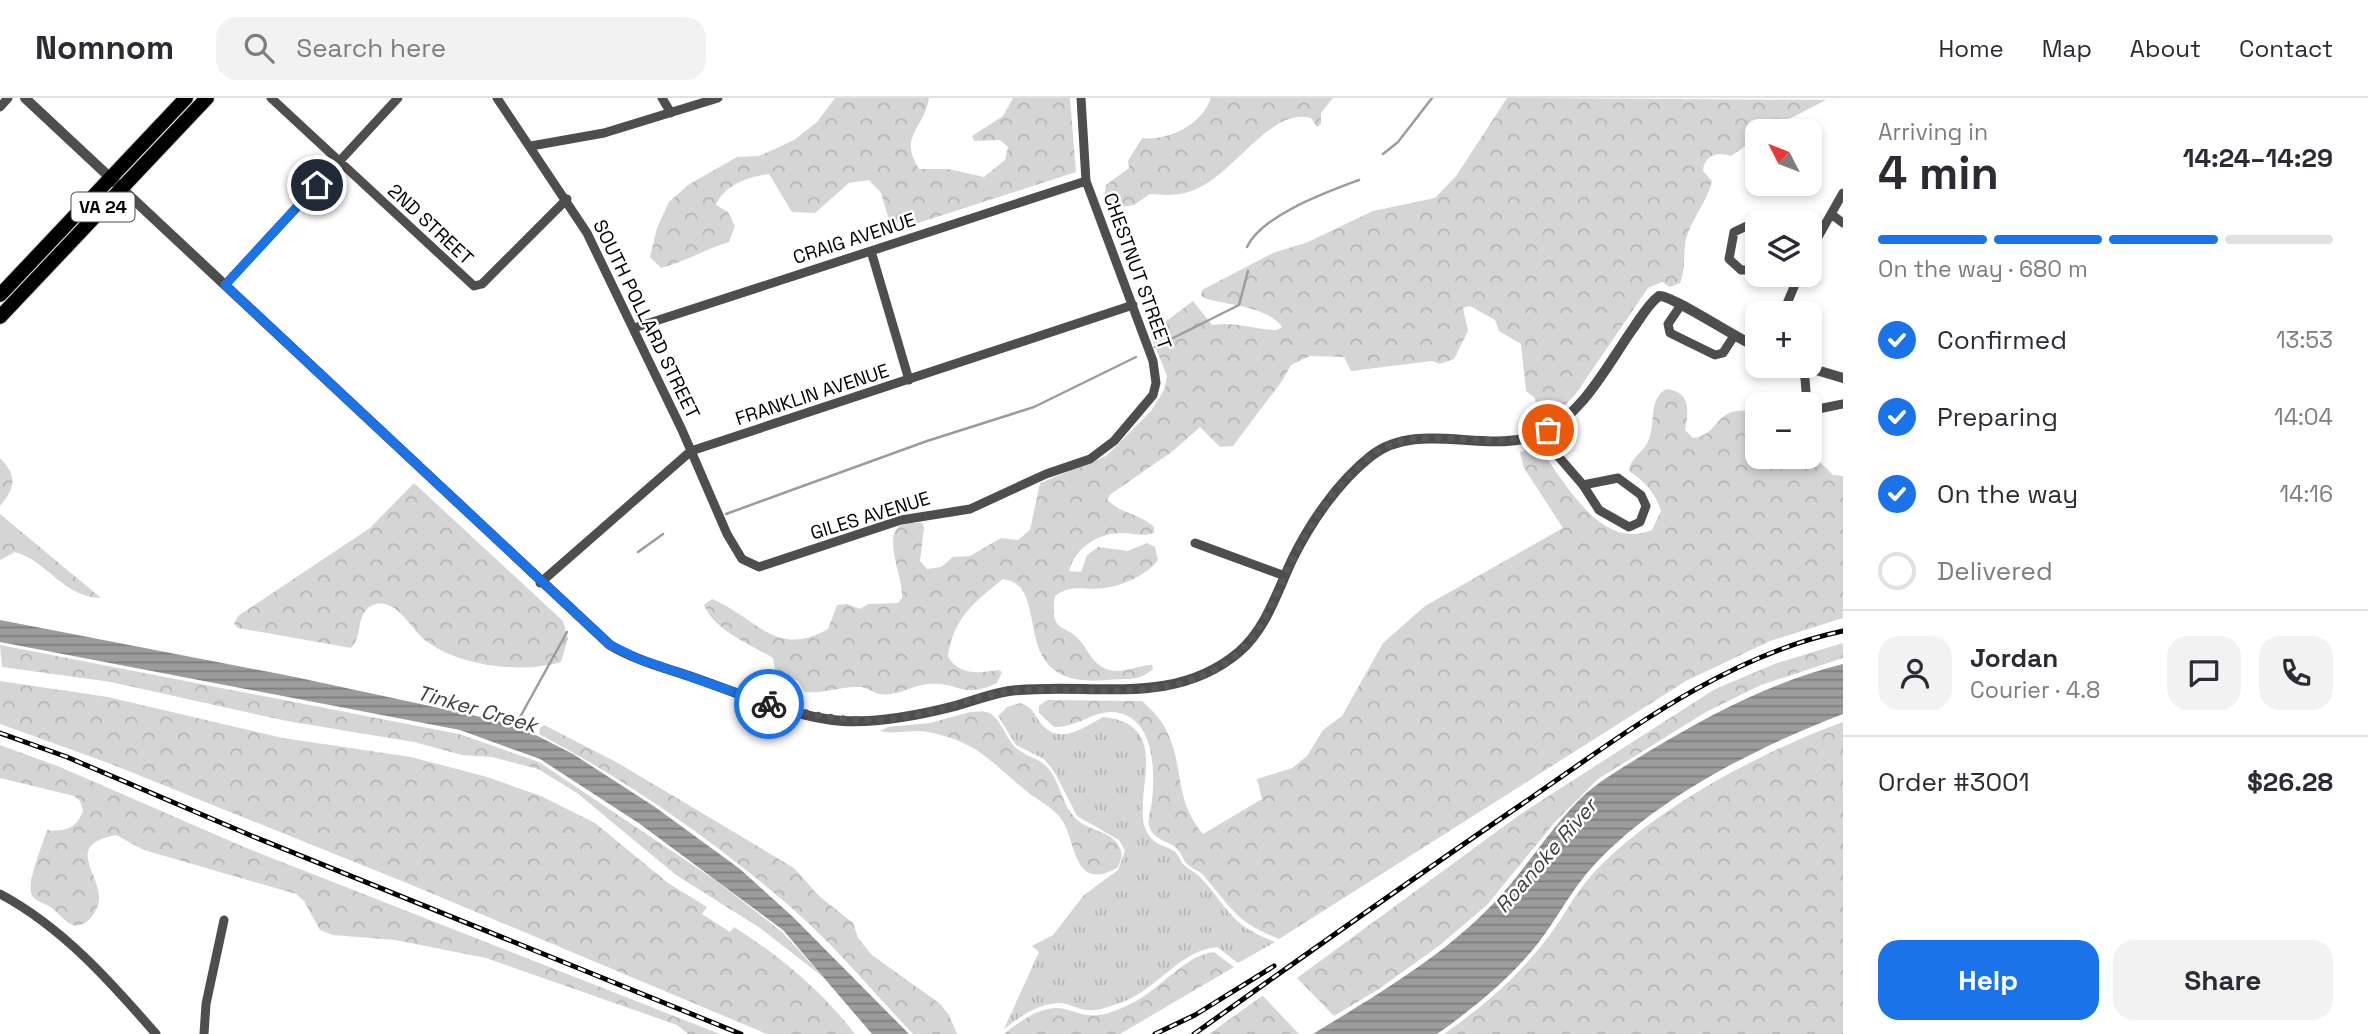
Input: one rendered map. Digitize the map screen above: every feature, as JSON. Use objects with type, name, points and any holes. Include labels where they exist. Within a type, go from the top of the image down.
[{"type":"main road","name":"VA 24","points":[[116,183],[186,98]]},
{"type":"main road","name":"VA 24","points":[[0,317],[7,289],[207,98]]},
{"type":"street","points":[[0,107],[8,98]]},
{"type":"street","points":[[25,98],[596,634],[621,652],[761,701],[843,721],[922,714],[1011,691],[1152,689],[1187,682],[1222,665],[1246,646],[1266,616],[1285,576],[1324,509],[1357,469],[1380,450],[1410,440],[1504,442],[1539,434],[1562,421],[1586,396],[1655,298],[1668,296],[1745,341]]},
{"type":"street","name":"2ND STREET","points":[[271,98],[474,286],[482,284],[566,199]]},
{"type":"street","points":[[225,285],[398,98]]},
{"type":"street","name":"SOUTH POLLARD STREET","points":[[497,98],[587,233],[634,328],[727,534],[749,564]]},
{"type":"street","points":[[662,98],[671,113]]},
{"type":"street","points":[[531,146],[604,133],[718,98]]},
{"type":"street","name":"CHESTNUT STREET","points":[[1077,463],[1111,445],[1156,388],[1155,369],[1086,181],[1081,98]]},
{"type":"street","name":"CRAIG AVENUE","points":[[634,328],[1086,181]]},
{"type":"street","points":[[1822,230],[1843,193]]},
{"type":"street","points":[[1831,214],[1843,223]]},
{"type":"street","points":[[1745,227],[1734,232],[1729,259],[1741,270],[1745,270]]},
{"type":"street","points":[[871,251],[909,380]]},
{"type":"street","name":"FRANKLIN AVENUE","points":[[540,583],[691,451],[1133,305]]},
{"type":"street","points":[[1681,305],[1668,324],[1670,333],[1719,355],[1725,351],[1734,336]]},
{"type":"street","points":[[1822,372],[1843,378]]},
{"type":"street","points":[[1822,408],[1843,404]]},
{"type":"street","points":[[1539,434],[1583,485],[1599,510],[1629,527],[1640,522],[1646,506],[1641,495],[1618,478],[1583,485]]},
{"type":"street","name":"GILES AVENUE","points":[[749,564],[763,567],[901,520],[970,509],[1077,463]]},
{"type":"street","points":[[1195,543],[1285,576]]},
{"type":"street","points":[[0,894],[33,912],[56,930],[156,1034]]},
{"type":"street","points":[[205,1034],[206,1004],[224,920]]},
{"type":"green space","points":[[835,98],[929,98],[912,140],[913,158],[919,169],[948,169],[984,177],[1005,160],[1008,147],[1000,140],[974,141],[972,136],[1003,116],[1013,98],[1070,98],[1076,172],[912,225],[889,220],[881,193],[869,180],[849,183],[815,213],[792,212],[769,174],[761,175],[731,187],[716,205],[728,212],[735,226],[729,242],[661,268],[650,257],[657,228],[669,202],[688,185],[737,157],[759,156],[794,140],[817,122]]},
{"type":"green space","points":[[1211,98],[1333,98],[1321,113],[1321,124],[1317,127],[1311,118],[1295,117],[1280,123],[1204,185],[1178,194],[1150,194],[1134,205],[1114,208],[1104,198],[1106,185],[1129,168],[1128,161],[1142,138],[1162,137],[1183,129],[1200,116]]},
{"type":"green space","points":[[1507,98],[1843,100],[1826,100],[1789,119],[1745,119],[1745,146],[1731,156],[1717,154],[1706,161],[1703,171],[1712,181],[1686,239],[1680,283],[1670,287],[1662,282],[1648,288],[1575,395],[1561,409],[1543,415],[1537,410],[1535,398],[1526,391],[1521,344],[1499,331],[1495,320],[1470,306],[1463,308],[1468,331],[1454,359],[1440,364],[1432,361],[1351,371],[1344,357],[1310,356],[1291,365],[1233,446],[1220,447],[1200,427],[1173,451],[1111,494],[1107,499],[1112,504],[1149,523],[1154,527],[1154,533],[1112,534],[1096,539],[1076,555],[1069,571],[1081,572],[1087,555],[1098,547],[1128,551],[1147,543],[1155,547],[1158,560],[1141,575],[1118,585],[1061,592],[1055,596],[1054,618],[1060,627],[1076,636],[1093,659],[1109,670],[1152,665],[1153,669],[1142,676],[1131,679],[1074,679],[1053,669],[1041,654],[1027,599],[1018,586],[1003,579],[966,613],[950,644],[948,657],[958,667],[970,672],[1002,672],[997,683],[976,690],[938,684],[886,694],[860,687],[805,692],[798,681],[775,669],[773,658],[734,636],[709,614],[704,605],[712,599],[767,632],[794,640],[810,637],[828,629],[837,605],[847,604],[860,609],[868,604],[898,603],[902,598],[893,537],[897,528],[906,523],[922,523],[924,528],[920,561],[927,569],[941,567],[953,557],[970,556],[1001,538],[1018,540],[1030,530],[1040,483],[1106,456],[1151,411],[1164,390],[1167,376],[1151,336],[1153,331],[1193,301],[1212,325],[1228,324],[1277,330],[1282,327],[1276,320],[1258,311],[1207,299],[1201,296],[1202,290],[1273,253],[1308,242],[1373,211],[1435,198],[1456,176]]},
{"type":"green space","points":[[1666,389],[1684,398],[1687,409],[1685,430],[1693,438],[1709,431],[1724,416],[1732,412],[1745,411],[1745,469],[1822,469],[1822,464],[1833,475],[1843,476],[1843,618],[1770,641],[1686,681],[1279,939],[1244,920],[1202,874],[1187,864],[1175,847],[1152,832],[1149,821],[1153,790],[1150,750],[1146,737],[1132,718],[1111,712],[1054,727],[1039,713],[1039,706],[1047,700],[1142,701],[1167,731],[1174,749],[1188,810],[1203,834],[1262,799],[1257,779],[1292,768],[1307,756],[1323,730],[1342,716],[1383,643],[1425,606],[1563,528],[1524,468],[1520,452],[1538,446],[1585,509],[1600,522],[1616,531],[1633,534],[1652,530],[1661,511],[1659,504],[1649,488],[1629,471],[1632,462],[1649,439],[1655,405],[1660,394]]},
{"type":"green space","points":[[0,458],[10,471],[12,482],[9,493],[0,506]]},
{"type":"green space","points":[[414,483],[563,621],[568,638],[561,662],[545,666],[510,667],[456,657],[426,641],[398,611],[384,604],[376,604],[365,612],[351,648],[238,628],[234,624],[238,616],[370,528]]},
{"type":"green space","points":[[0,514],[101,598],[76,592],[37,563],[15,552],[0,560]]},
{"type":"green space","points":[[1843,643],[1843,658],[1761,685],[1706,712],[1598,779],[1555,822],[1487,905],[1440,945],[1379,989],[1334,1016],[1297,978],[1522,813],[1715,689],[1777,663]]},
{"type":"green space","points":[[0,645],[459,734],[539,762],[715,880],[782,932],[823,977],[760,928],[676,875],[577,793],[538,769],[492,757],[462,755],[414,742],[287,721],[111,682],[2,667]]},
{"type":"green space","points":[[0,681],[108,697],[283,738],[411,757],[487,777],[541,796],[595,823],[668,883],[707,907],[702,914],[730,932],[734,927],[768,950],[814,989],[855,1034],[767,1034],[419,888],[111,764],[0,724]]},
{"type":"green space","points":[[1020,703],[1029,708],[1047,729],[1055,733],[1080,730],[1103,717],[1126,723],[1139,734],[1145,749],[1143,820],[1148,834],[1157,843],[1175,852],[1183,864],[1200,877],[1239,922],[1275,942],[1238,963],[1217,947],[1203,950],[1179,963],[1146,989],[1120,1003],[1092,1010],[1061,1003],[1049,1004],[1028,1012],[1004,1029],[1039,952],[1032,946],[1053,935],[1084,895],[1118,870],[1125,851],[1119,840],[1077,816],[1054,771],[1044,759],[1016,745],[998,716],[1007,707]]},
{"type":"green space","points":[[970,712],[991,714],[1016,748],[1047,767],[1076,819],[1117,843],[1122,856],[1117,868],[1102,874],[1091,874],[1083,868],[1058,815],[971,747],[928,732],[880,731],[888,727],[930,723]]},
{"type":"green space","points":[[1843,722],[1843,1034],[1444,1034],[1509,982],[1532,958],[1598,868],[1651,823],[1681,802],[1745,765]]},
{"type":"green space","points":[[544,725],[618,763],[794,868],[819,896],[853,923],[858,938],[872,955],[939,1003],[949,1015],[957,1034],[913,1034],[825,940],[765,885],[672,815],[606,772],[539,734]]},
{"type":"green space","points":[[0,745],[60,767],[244,847],[720,1034],[688,1034],[677,1025],[486,958],[395,940],[333,935],[320,930],[304,901],[296,894],[144,850],[116,835],[101,839],[92,845],[88,852],[99,902],[88,921],[73,925],[33,897],[31,884],[47,830],[64,830],[77,822],[83,811],[80,801],[74,796],[0,778]]},
{"type":"green space","points":[[1214,952],[1234,967],[1120,1034],[1004,1034],[1028,1017],[1049,1009],[1060,1008],[1093,1015],[1115,1011],[1137,1001],[1191,960]]},
{"type":"green space","points":[[1262,996],[1299,1034],[1209,1034]]},
{"type":"water","points":[[0,620],[295,677],[514,724],[573,754],[655,807],[740,869],[793,917],[909,1034],[872,1034],[783,930],[640,824],[540,759],[460,730],[0,642]]},
{"type":"water","name":"Roanoke River","points":[[1843,664],[1843,714],[1777,742],[1711,776],[1679,795],[1621,839],[1587,873],[1539,942],[1516,968],[1478,1003],[1437,1034],[1313,1034],[1405,976],[1470,927],[1501,895],[1569,811],[1604,780],[1670,739],[1741,701],[1791,680]]},
{"type":"waterway","points":[[1383,154],[1398,142],[1432,98]]},
{"type":"waterway","points":[[1247,247],[1255,235],[1281,215],[1313,198],[1359,180]]},
{"type":"waterway","points":[[1155,347],[1239,305],[1248,271]]},
{"type":"waterway","points":[[726,514],[927,441],[1034,407],[1136,357]]},
{"type":"waterway","points":[[638,552],[663,534]]},
{"type":"waterway","name":"Tinker Creek","points":[[514,728],[567,632]]},
{"type":"railway","points":[[1194,1034],[1639,724],[1717,678],[1758,659],[1843,631]]},
{"type":"railway","points":[[0,733],[67,757],[252,836],[741,1034]]},
{"type":"railway","points":[[1155,1034],[1195,1015],[1274,966]]},
{"type":"way so far","points":[[769,704],[843,721],[922,714],[1011,691],[1152,689],[1195,680],[1222,665],[1246,646],[1266,616],[1305,536],[1345,481],[1370,457],[1392,444],[1410,440],[1504,442],[1528,438],[1548,430]]},
{"type":"route","points":[[317,185],[225,285],[540,583],[610,645],[639,659],[769,704]]}]
